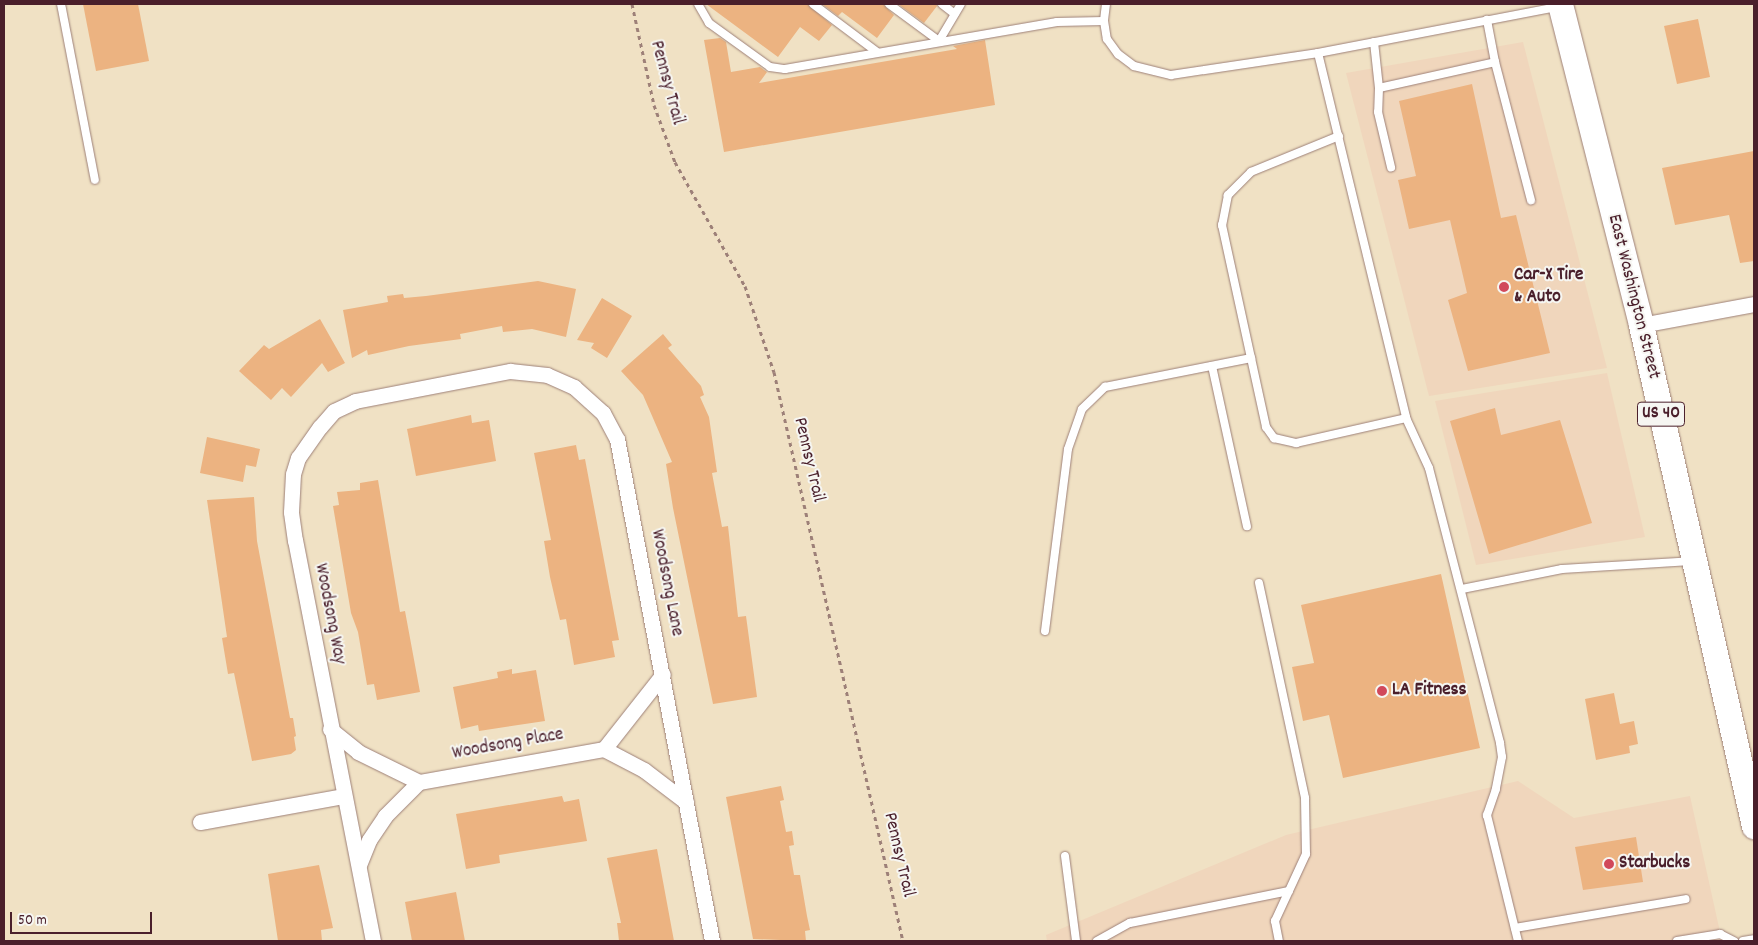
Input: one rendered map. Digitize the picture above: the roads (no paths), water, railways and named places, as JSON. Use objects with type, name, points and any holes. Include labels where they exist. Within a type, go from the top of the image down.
[{"type":"main road","name":"East Washington Street","points":[[1561,5],[1641,325],[1754,826]]},
{"type":"street","points":[[1641,325],[1754,304]]},
{"type":"street","name":"Woodsong Lane","points":[[438,383],[496,372],[530,371],[574,388],[603,413],[611,425],[622,456],[712,941]]},
{"type":"street","name":"Woodsong Way","points":[[373,941],[330,729],[290,512],[293,474],[308,441],[334,411],[373,395],[438,383]]},
{"type":"street","points":[[662,674],[604,748],[644,770],[686,802]]},
{"type":"street","points":[[330,729],[358,752],[383,767],[419,782],[385,816],[369,840],[359,865]]},
{"type":"street","name":"Woodsong Place","points":[[419,782],[604,748]]},
{"type":"street","points":[[200,822],[343,796]]},
{"type":"lane","points":[[61,4],[95,180]]},
{"type":"lane","points":[[698,4],[709,23],[770,67],[785,69],[1057,22],[1104,22]]},
{"type":"lane","points":[[813,4],[877,52]]},
{"type":"lane","points":[[889,4],[939,41]]},
{"type":"lane","points":[[942,4],[955,14]]},
{"type":"lane","points":[[939,41],[961,4]]},
{"type":"lane","points":[[1106,4],[1104,22],[1107,40],[1118,54],[1134,66],[1171,75],[1318,53],[1561,5]]},
{"type":"lane","points":[[1487,20],[1531,200]]},
{"type":"lane","points":[[1374,42],[1379,88],[1378,112],[1391,167]]},
{"type":"lane","points":[[1318,53],[1406,418],[1429,468],[1462,589],[1500,743],[1502,757],[1496,789],[1487,815],[1518,941]]},
{"type":"lane","points":[[1379,88],[1496,62]]},
{"type":"lane","points":[[1339,136],[1251,172],[1228,195],[1222,225],[1266,427],[1274,438],[1296,443],[1406,418]]},
{"type":"lane","points":[[1045,631],[1068,449],[1082,410],[1105,387],[1251,358]]},
{"type":"lane","points":[[1212,366],[1247,526]]},
{"type":"lane","points":[[1462,589],[1562,569],[1694,561]]},
{"type":"lane","points":[[1259,583],[1306,798],[1306,854],[1274,921],[1279,941]]},
{"type":"lane","points":[[1065,856],[1076,941]]},
{"type":"lane","points":[[1096,941],[1130,923],[1289,891]]},
{"type":"lane","points":[[1515,928],[1686,899]]},
{"type":"lane","points":[[1677,941],[1720,934],[1734,941]]},
{"type":"lane","points":[[1743,941],[1754,939]]},
{"type":"place","name":"Car-X Tire & Auto","points":[[1504,287]]},
{"type":"place","name":"LA Fitness","points":[[1382,691]]},
{"type":"place","name":"Starbucks","points":[[1609,864]]}]
